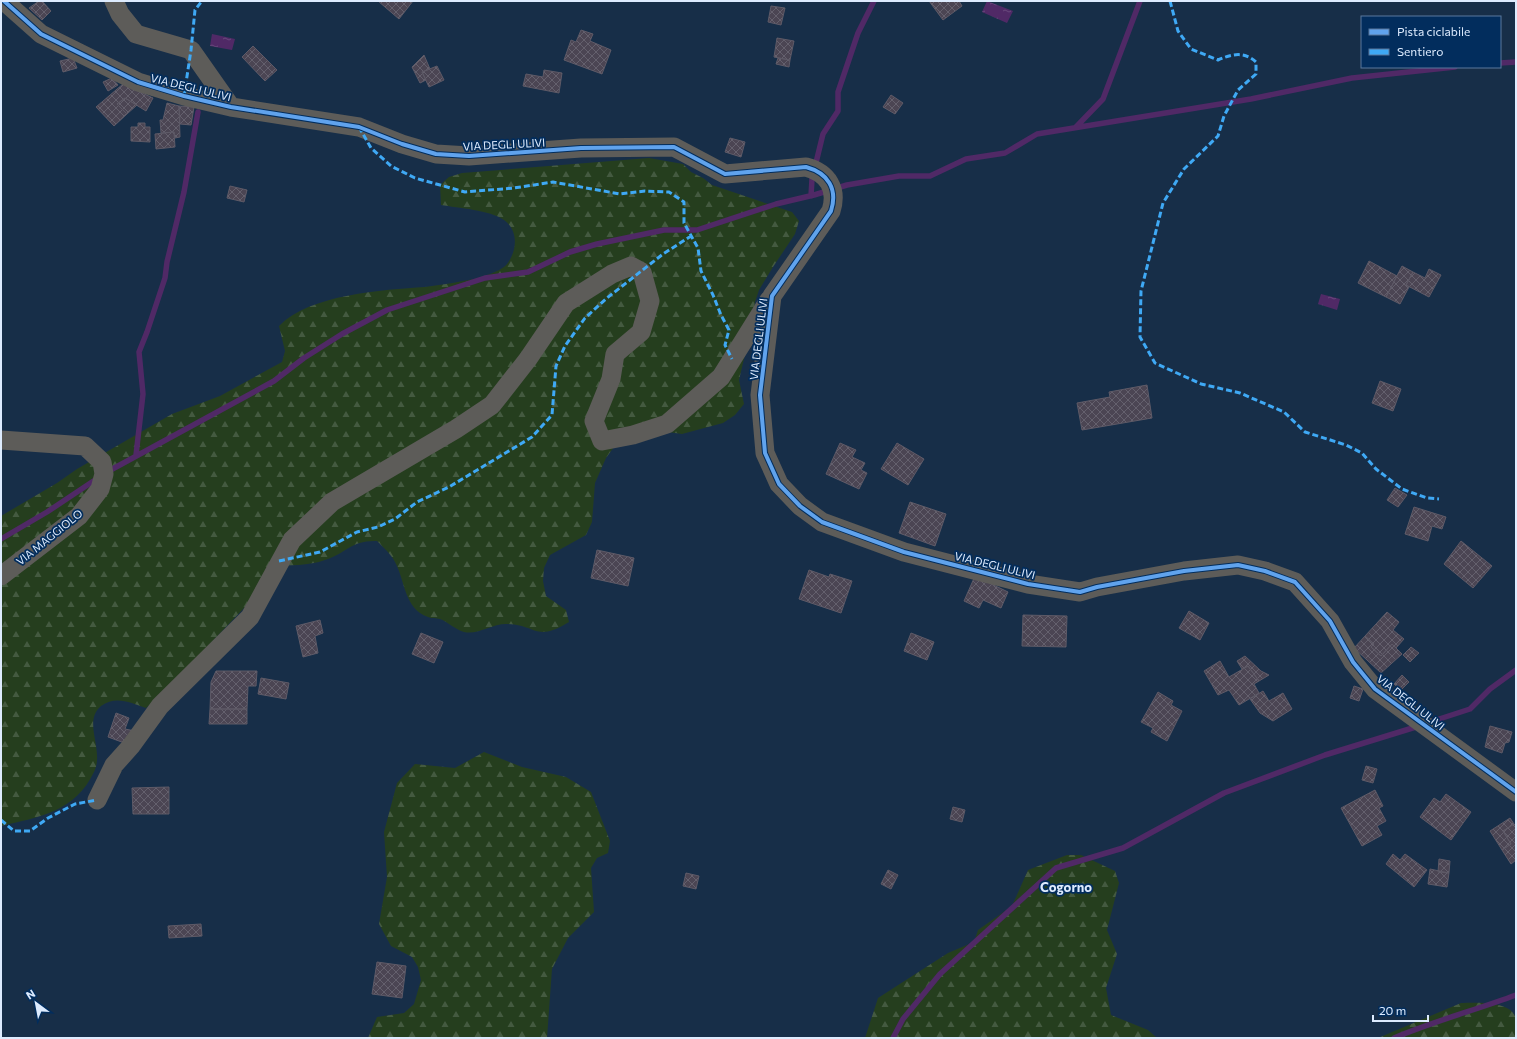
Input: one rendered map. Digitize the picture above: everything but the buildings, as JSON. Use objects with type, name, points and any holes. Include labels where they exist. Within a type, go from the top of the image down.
[{"type":"street","name":"VIA DEGLI ULIVI","points":[[4,1],[41,34],[138,82],[184,96],[231,106],[359,127],[402,144],[436,154],[469,156],[581,148],[674,147],[725,174],[806,167],[816,170],[824,175],[830,183],[834,192],[834,202],[831,211],[772,296],[760,395],[765,453],[779,484],[800,506],[822,522],[904,552],[1028,584],[1080,592],[1097,587],[1184,571],[1238,565],[1266,571],[1295,582],[1330,621],[1353,662],[1375,689],[1516,792]]},
{"type":"street","points":[[114,1],[120,14],[136,34],[191,50],[231,106]]},
{"type":"street","points":[[97,800],[114,765],[131,746],[160,706],[250,617],[292,540],[332,502],[456,429],[492,405],[528,359],[566,303],[612,274],[631,266],[642,272],[650,301],[641,332],[615,354],[611,379],[594,421],[602,441],[633,436],[667,424],[721,377],[772,296]]},
{"type":"street","name":"VIA MAGGIOLO","points":[[1,440],[86,446],[102,462],[104,474],[100,490],[79,516],[1,576]]},
{"type":"green space","points":[[649,158],[683,164],[691,172],[703,178],[712,185],[792,212],[799,221],[795,234],[759,290],[755,302],[751,329],[739,380],[744,404],[735,415],[723,423],[682,434],[668,432],[614,447],[606,458],[595,483],[592,522],[586,535],[550,555],[544,568],[543,581],[546,596],[566,610],[569,622],[558,628],[542,632],[516,625],[501,624],[469,633],[461,631],[440,619],[430,618],[414,608],[406,593],[395,562],[389,553],[377,541],[368,541],[355,545],[319,562],[299,565],[272,566],[245,607],[164,692],[146,708],[118,700],[101,706],[93,720],[97,764],[86,785],[77,796],[55,811],[42,816],[1,826],[1,516],[57,483],[77,469],[172,414],[220,396],[282,362],[285,351],[279,326],[292,315],[328,300],[369,292],[431,286],[474,279],[504,267],[513,253],[515,241],[509,225],[504,220],[491,214],[441,205],[440,185],[449,177],[462,173]]},
{"type":"green space","points":[[484,752],[522,767],[566,777],[591,792],[610,841],[608,853],[597,858],[591,868],[594,912],[568,938],[552,969],[547,1038],[368,1038],[377,1017],[404,1013],[414,1004],[421,980],[418,967],[412,957],[391,946],[379,924],[387,877],[384,832],[397,783],[415,764],[455,768]]},
{"type":"green space","points":[[1067,855],[1081,855],[1115,871],[1119,883],[1107,930],[1117,954],[1106,988],[1111,1015],[1148,1030],[1157,1038],[865,1038],[878,998],[948,953],[974,942],[978,930],[1012,906],[1028,870]]},
{"type":"green space","points":[[1461,1003],[1484,1003],[1508,1008],[1516,1019],[1516,1038],[1378,1038]]},
{"type":"water","points":[[987,1],[1013,11],[1007,23],[982,12]]},
{"type":"water","points":[[212,34],[235,39],[232,50],[210,46]]},
{"type":"water","points":[[1321,294],[1340,299],[1337,310],[1318,304]]},
{"type":"waterway","points":[[811,196],[812,179],[823,134],[838,111],[838,92],[858,33],[874,1]]},
{"type":"waterway","points":[[1076,127],[1103,99],[1140,1]]},
{"type":"waterway","points":[[1501,63],[1516,62]]},
{"type":"waterway","points":[[107,472],[274,381],[304,358],[342,334],[387,310],[485,278],[528,272],[570,252],[597,244],[664,230],[697,230],[776,204],[847,185],[899,176],[930,176],[966,159],[1005,153],[1037,134],[1251,99],[1352,78],[1446,68]]},
{"type":"waterway","points":[[136,455],[143,394],[139,352],[165,278],[167,262],[184,192],[198,112]]},
{"type":"waterway","points":[[1,539],[47,512],[98,478]]},
{"type":"waterway","points":[[1427,723],[1470,709],[1490,689],[1516,670]]},
{"type":"waterway","points":[[893,1038],[903,1019],[940,974],[1056,868],[1123,848],[1224,793],[1325,755],[1419,726]]},
{"type":"waterway","points":[[1394,1038],[1424,1026],[1516,995]]},
{"type":"marked path","points":[[184,96],[195,10],[202,1]]},
{"type":"marked path","points":[[1170,1],[1178,31],[1191,49],[1218,60],[1233,55],[1247,56],[1256,62],[1256,74],[1238,90],[1224,116],[1218,136],[1184,169],[1163,203],[1141,291],[1140,337],[1155,363],[1201,384],[1240,393],[1284,412],[1305,432],[1346,445],[1362,453],[1376,469],[1402,489],[1427,498],[1439,499]]},
{"type":"marked path","points":[[359,127],[371,148],[391,166],[415,178],[465,192],[514,188],[553,182],[620,194],[645,191],[669,192],[684,202],[684,223],[698,248],[701,271],[729,330],[725,345],[732,359]]},
{"type":"marked path","points":[[279,561],[320,552],[357,532],[378,527],[395,519],[417,502],[449,487],[532,437],[552,415],[556,366],[565,346],[585,318],[607,298],[663,254],[691,236]]},
{"type":"marked path","points":[[1,820],[14,831],[30,831],[48,818],[75,804],[97,800]]},
{"type":"cycle path","points":[[4,1],[41,34],[138,82],[184,96],[231,107],[359,127],[402,144],[436,154],[469,156],[581,148],[674,147],[725,174],[806,167],[820,173],[832,189],[833,203],[831,211],[772,296],[760,395],[765,453],[779,484],[800,506],[822,522],[904,552],[1028,584],[1080,592],[1097,587],[1184,571],[1238,565],[1265,571],[1295,582],[1330,621],[1353,662],[1375,689],[1516,792]]},
{"type":"district","name":"Cogorno","points":[[1066,887]]}]
